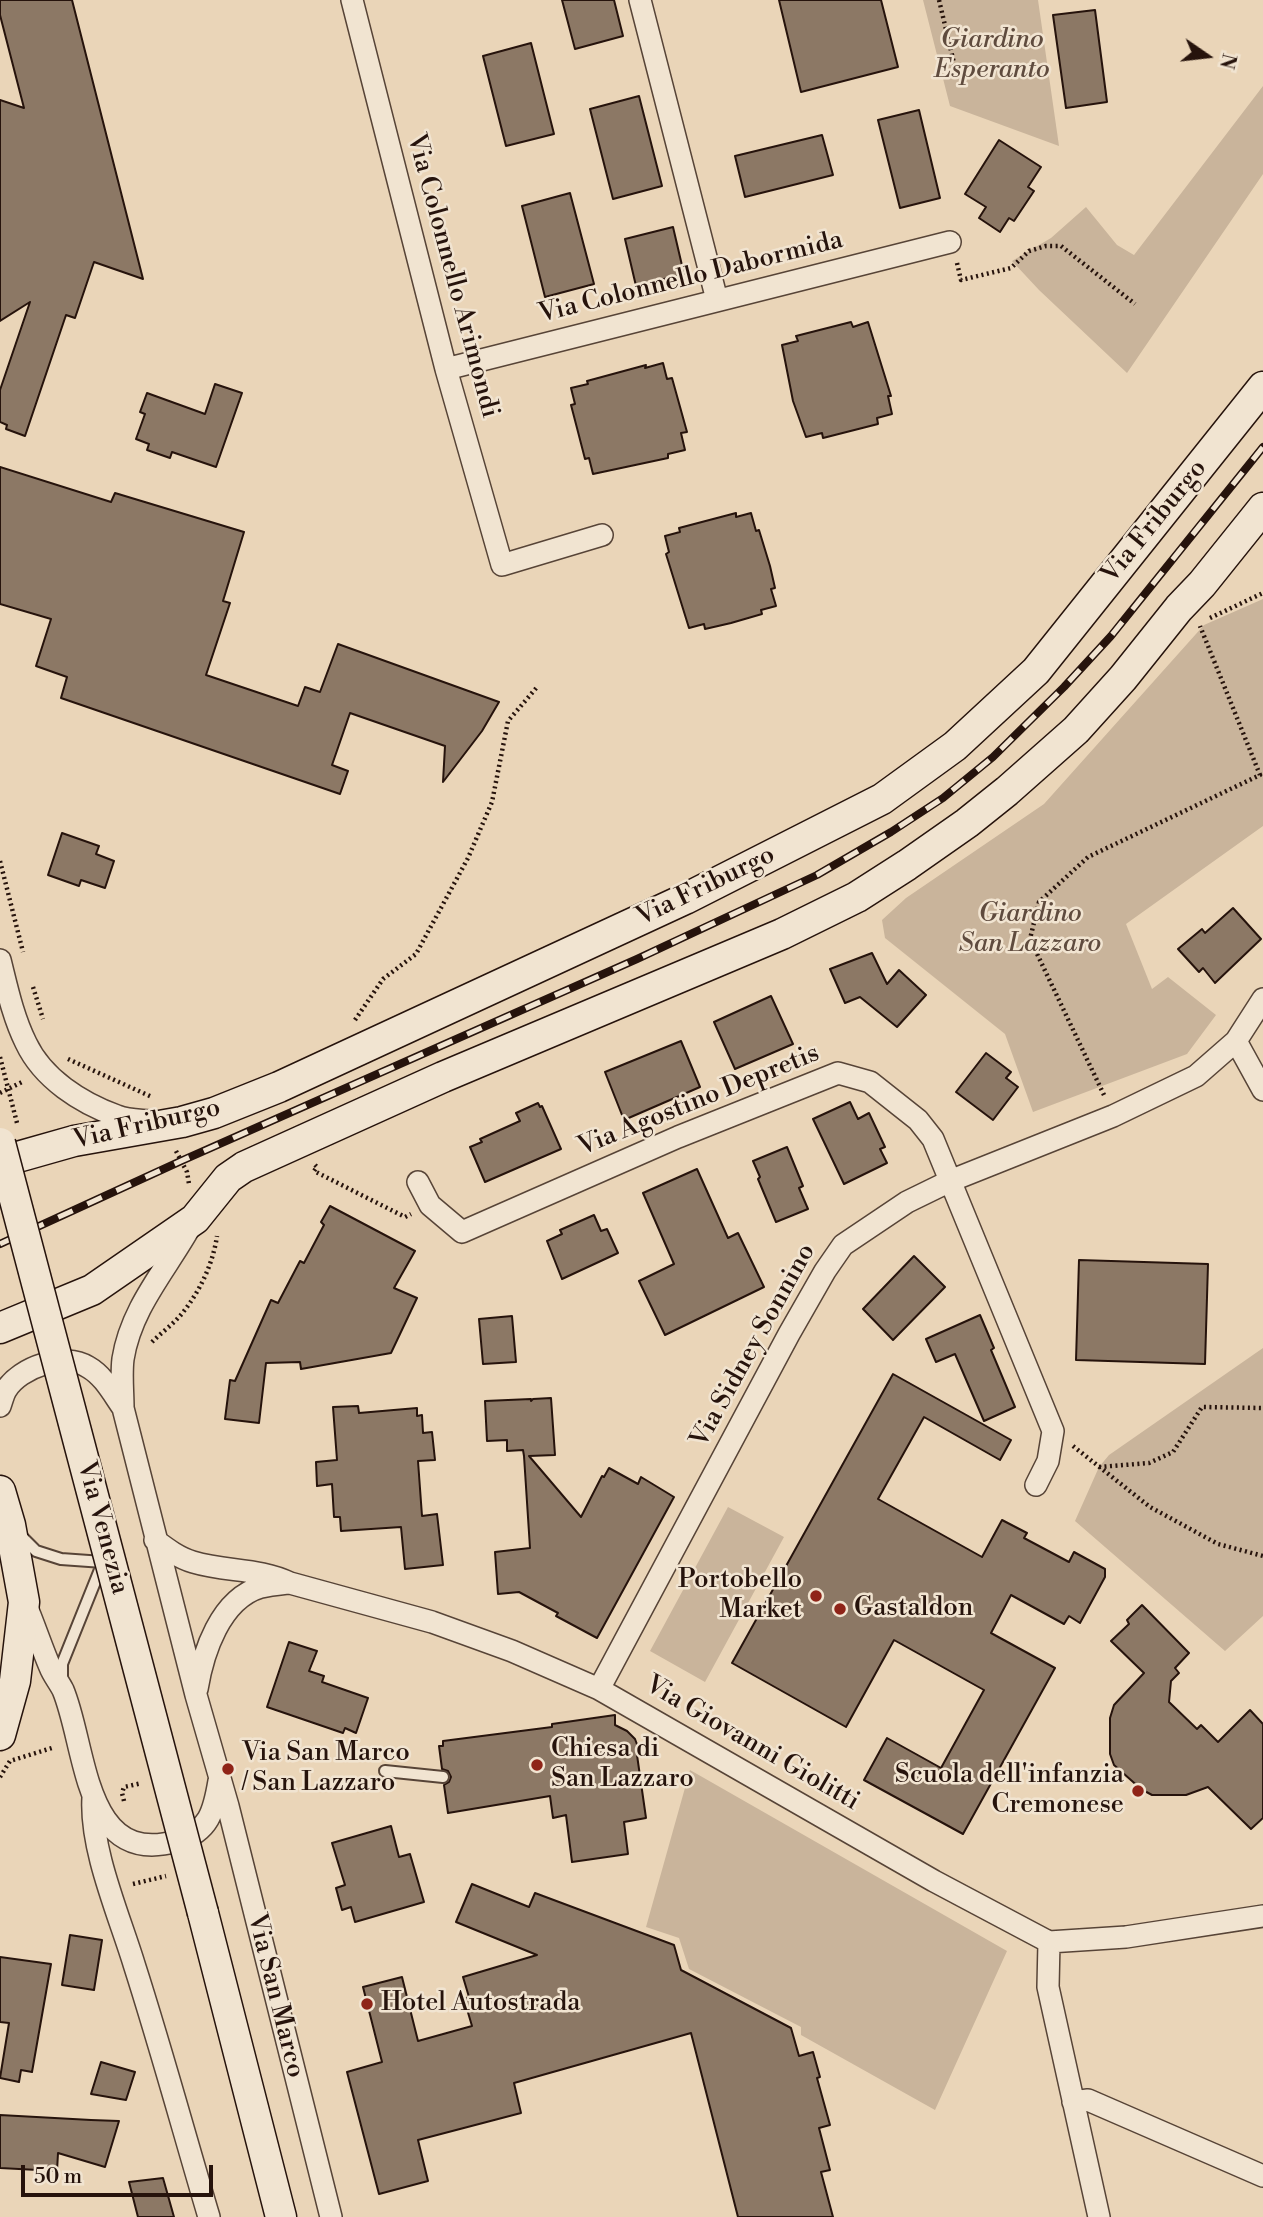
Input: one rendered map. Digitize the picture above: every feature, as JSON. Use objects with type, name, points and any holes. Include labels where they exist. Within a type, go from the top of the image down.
[{"type":"street","name":"Via Colonnello Arimondi","points":[[352,0],[446,369],[502,565],[602,535]]},
{"type":"street","points":[[640,0],[718,300]]},
{"type":"street","name":"Via Colonnello Dabormida","points":[[446,369],[950,242]]},
{"type":"street","name":"Via Friburgo","points":[[0,1162],[74,1141],[214,1113],[279,1087],[685,899],[881,799],[955,746],[1036,671],[1263,387]]},
{"type":"street","points":[[0,1328],[92,1290],[201,1214],[229,1178],[244,1167],[467,1067],[782,934],[857,897],[967,824],[1076,730],[1124,678],[1263,509]]},
{"type":"street","points":[[1202,584],[1263,533]]},
{"type":"street","points":[[1,969],[26,1044],[60,1085],[119,1117],[167,1122]]},
{"type":"street","name":"Via Sidney Sonnino","points":[[599,1689],[777,1357],[825,1271],[843,1245],[907,1202],[950,1181],[1113,1116],[1196,1076],[1236,1041],[1263,999]]},
{"type":"street","points":[[1236,1041],[1263,1090]]},
{"type":"street","name":"Via Agostino Depretis","points":[[418,1182],[430,1205],[462,1232],[678,1137],[838,1073],[870,1082],[918,1120],[933,1139],[1054,1430]]},
{"type":"street","name":"Via Venezia","points":[[0,1143],[204,1913]]},
{"type":"street","name":"Via San Marco","points":[[201,1214],[147,1294],[127,1341],[123,1360],[122,1408],[196,1695],[220,1776],[331,2217]]},
{"type":"street","name":"Via San Marco","points":[[0,1406],[6,1390],[20,1375],[36,1367],[64,1361],[89,1367],[104,1381],[122,1408]]},
{"type":"street","points":[[1036,1485],[1048,1461],[1054,1430]]},
{"type":"street","name":"Via San Marco","points":[[0,1491],[10,1525],[24,1602],[50,1668],[63,1691],[93,1798],[112,1829],[125,1840],[136,1844],[159,1845],[193,1836],[208,1822],[217,1796],[220,1776]]},
{"type":"street","name":"Via Giovanni Giolitti","points":[[155,1540],[175,1555],[192,1562],[273,1575],[290,1583],[432,1622],[512,1651],[599,1689],[934,1881],[1049,1942]]},
{"type":"street","name":"Via Giovanni Giolitti","points":[[196,1695],[202,1661],[223,1617],[245,1595],[259,1587],[290,1583]]},
{"type":"street","points":[[0,1735],[15,1681],[24,1602]]},
{"type":"street","points":[[0,1675],[19,1646]]},
{"type":"street","name":"Via San Marco","points":[[93,1798],[92,1819],[110,1891],[135,1965],[209,2217]]},
{"type":"street","name":"Via San Marco","points":[[204,1913],[281,2217]]},
{"type":"street","points":[[1099,2217],[1048,1987],[1049,1942],[1126,1937],[1263,1916]]},
{"type":"street","points":[[1073,2102],[1088,2100],[1263,2176]]},
{"type":"lane","points":[[57,1385],[168,1811]]},
{"type":"lane","points":[[10,1525],[36,1551],[61,1559],[103,1562]]},
{"type":"lane","points":[[63,1691],[62,1664],[103,1562]]},
{"type":"lane","points":[[386,1771],[443,1777]]},
{"type":"path","points":[[939,0],[958,80]]},
{"type":"path","points":[[950,242],[961,280],[1011,268],[1029,251],[1046,246],[1061,246],[1135,304]]},
{"type":"path","points":[[1104,1095],[1030,939],[1039,902],[1088,857],[1261,775],[1199,623],[1263,593]]},
{"type":"path","points":[[362,1023],[350,1028],[383,979],[416,954],[468,858],[492,802],[508,721],[538,687]]},
{"type":"path","points":[[0,861],[27,964]]},
{"type":"path","points":[[30,977],[44,1021]]},
{"type":"path","points":[[60,1050],[67,1058],[167,1122],[187,1172],[214,1255],[183,1313],[150,1344]]},
{"type":"path","points":[[0,1093],[21,1083]]},
{"type":"path","points":[[311,1162],[317,1167],[314,1171],[405,1217],[430,1205]]},
{"type":"path","points":[[1099,1467],[1149,1463],[1173,1452],[1202,1407],[1263,1408]]},
{"type":"path","points":[[1054,1430],[1150,1507],[1218,1544],[1263,1556]]},
{"type":"path","points":[[0,1777],[10,1761],[56,1746],[57,1753]]},
{"type":"path","points":[[125,1806],[122,1793],[124,1787],[160,1778]]},
{"type":"path","points":[[143,1870],[146,1881]]},
{"type":"green space","name":"Giardino Esperanto","points":[[923,0],[1038,0],[1059,146],[950,106]]},
{"type":"green space","points":[[1263,86],[1263,174],[1127,373],[1012,261],[1051,238],[1086,207],[1117,245],[1134,255]]},
{"type":"green space","name":"Giardino San Lazzaro","points":[[1263,599],[1263,826],[1126,924],[1152,989],[1168,977],[1216,1015],[1187,1054],[1033,1112],[1005,1034],[885,938],[882,920],[906,898],[1044,804],[1204,625]]},
{"type":"green space","points":[[1263,1348],[1263,1616],[1225,1651],[1075,1521],[1099,1467],[1109,1455]]},
{"type":"green space","points":[[728,1507],[784,1537],[705,1682],[650,1651]]},
{"type":"green space","points":[[690,1770],[1007,1951],[935,2110],[801,2035],[801,2027],[689,1969],[679,1938],[646,1927]]},
{"type":"building","points":[[0,0],[72,0],[143,279],[94,262],[75,318],[66,315],[25,436],[6,429],[7,425],[0,422],[0,390],[30,302],[0,321],[0,100],[24,108],[0,15]]},
{"type":"building","points":[[562,0],[614,0],[623,36],[575,49]]},
{"type":"building","points":[[779,0],[881,0],[898,67],[801,92]]},
{"type":"building","points":[[1095,10],[1107,102],[1066,108],[1053,15]]},
{"type":"building","points":[[531,43],[554,134],[506,146],[483,56]]},
{"type":"building","points":[[639,96],[662,186],[613,199],[590,109]]},
{"type":"building","points":[[919,110],[940,198],[900,208],[878,120]]},
{"type":"building","points":[[822,135],[833,175],[745,197],[735,156]]},
{"type":"building","points":[[999,140],[1041,167],[1028,187],[1034,191],[1014,221],[1009,218],[1000,232],[979,218],[986,207],[965,194]]},
{"type":"building","points":[[570,193],[594,284],[545,297],[522,206]]},
{"type":"building","points":[[673,227],[684,274],[636,286],[625,239]]},
{"type":"building","points":[[851,322],[853,327],[868,322],[891,396],[888,396],[892,414],[877,418],[878,424],[823,438],[822,433],[806,437],[793,401],[782,345],[798,341],[796,336]]},
{"type":"building","points":[[663,363],[667,379],[672,378],[687,432],[681,433],[685,450],[668,454],[668,458],[593,474],[589,458],[585,459],[571,405],[575,404],[571,388],[588,384],[587,381]]},
{"type":"building","points":[[215,384],[242,393],[216,467],[172,452],[170,458],[147,450],[149,444],[136,439],[145,414],[140,412],[147,393],[205,414]]},
{"type":"building","points":[[0,467],[111,502],[115,493],[244,532],[223,601],[230,603],[206,675],[298,706],[305,687],[320,692],[338,644],[499,702],[482,731],[443,782],[445,746],[350,713],[332,765],[348,771],[340,794],[61,698],[67,677],[36,666],[51,619],[0,604]]},
{"type":"building","points":[[736,513],[736,517],[751,513],[756,531],[759,530],[775,588],[771,589],[776,606],[761,610],[762,614],[731,623],[705,629],[704,624],[689,628],[666,554],[669,552],[665,536],[680,532],[679,528]]},
{"type":"building","points":[[62,833],[99,846],[96,854],[114,861],[105,888],[81,880],[79,886],[48,875]]},
{"type":"building","points":[[1233,908],[1261,939],[1215,983],[1203,968],[1199,972],[1178,949],[1202,929],[1205,933]]},
{"type":"building","points":[[872,953],[887,984],[899,970],[926,995],[897,1027],[860,997],[845,1003],[830,969]]},
{"type":"building","points":[[771,996],[793,1044],[735,1069],[714,1022]]},
{"type":"building","points":[[681,1041],[700,1087],[624,1120],[605,1072]]},
{"type":"building","points":[[986,1053],[1011,1072],[1006,1078],[1018,1087],[993,1120],[956,1092]]},
{"type":"building","points":[[850,1102],[858,1119],[869,1113],[885,1147],[880,1149],[887,1163],[844,1184],[813,1119]]},
{"type":"building","points":[[538,1103],[542,1106],[561,1149],[485,1182],[470,1147],[482,1142],[480,1139],[520,1121],[516,1113]]},
{"type":"building","points":[[787,1147],[803,1186],[799,1188],[808,1209],[776,1222],[753,1161]]},
{"type":"building","points":[[697,1169],[728,1238],[738,1233],[764,1287],[665,1335],[639,1281],[674,1264],[643,1193]]},
{"type":"building","points":[[330,1206],[415,1251],[394,1288],[417,1298],[391,1353],[301,1369],[300,1362],[266,1363],[259,1423],[225,1419],[230,1380],[235,1381],[271,1300],[278,1303],[300,1261],[304,1263],[324,1225],[321,1222]]},
{"type":"building","points":[[594,1215],[601,1231],[607,1229],[618,1253],[562,1279],[547,1241],[562,1234],[560,1230]]},
{"type":"building","points":[[914,1256],[945,1287],[893,1340],[863,1309]]},
{"type":"building","points":[[1079,1260],[1208,1264],[1205,1364],[1076,1360]]},
{"type":"building","points":[[980,1315],[994,1348],[991,1350],[1015,1407],[984,1421],[955,1354],[936,1362],[926,1339]]},
{"type":"building","points":[[512,1316],[516,1362],[483,1364],[479,1319]]},
{"type":"building","points":[[893,1374],[1011,1440],[1000,1460],[924,1417],[878,1499],[982,1557],[1002,1520],[1027,1533],[1024,1538],[1069,1562],[1074,1552],[1105,1569],[1105,1577],[1080,1623],[1069,1616],[1064,1624],[1011,1595],[991,1633],[1055,1668],[963,1834],[864,1780],[887,1738],[941,1768],[984,1690],[894,1640],[846,1727],[732,1663]]},
{"type":"building","points":[[551,1398],[555,1455],[529,1456],[581,1517],[602,1476],[604,1477],[609,1468],[638,1484],[641,1477],[674,1497],[597,1638],[519,1592],[498,1594],[495,1552],[530,1548],[524,1456],[523,1450],[507,1451],[507,1440],[487,1441],[485,1401]]},
{"type":"building","points":[[358,1406],[359,1413],[417,1408],[417,1416],[422,1415],[423,1433],[432,1432],[435,1460],[418,1461],[422,1516],[437,1514],[443,1565],[405,1569],[401,1527],[341,1531],[340,1517],[334,1517],[332,1484],[317,1486],[316,1462],[337,1460],[333,1407]]},
{"type":"building","points":[[1142,1605],[1189,1653],[1175,1668],[1179,1673],[1171,1681],[1169,1702],[1197,1729],[1201,1725],[1218,1742],[1250,1710],[1263,1724],[1263,1818],[1251,1829],[1208,1787],[1186,1795],[1152,1795],[1141,1789],[1114,1765],[1110,1754],[1110,1718],[1114,1705],[1144,1673],[1111,1641],[1129,1624],[1127,1620]]},
{"type":"building","points":[[289,1642],[317,1651],[309,1671],[324,1676],[322,1682],[368,1698],[356,1733],[345,1728],[343,1733],[267,1707]]},
{"type":"building","name":"Chiesa di San Lazzaro","points":[[615,1715],[615,1725],[627,1731],[638,1747],[646,1818],[624,1822],[628,1854],[572,1862],[566,1815],[553,1818],[550,1796],[448,1813],[444,1785],[451,1777],[448,1771],[442,1769],[439,1746],[443,1746],[443,1741],[552,1727],[552,1724]]},
{"type":"building","points":[[391,1826],[399,1857],[410,1854],[424,1902],[355,1922],[351,1907],[342,1910],[336,1888],[345,1885],[332,1843]]},
{"type":"building","points":[[472,1884],[529,1907],[535,1893],[674,1945],[681,1970],[791,2028],[799,2056],[813,2052],[820,2077],[817,2078],[830,2125],[819,2128],[830,2170],[821,2172],[833,2217],[738,2217],[691,2033],[514,2083],[521,2113],[418,2140],[428,2181],[379,2194],[347,2072],[382,2062],[363,1987],[402,1977],[418,2041],[472,2026],[464,1999],[469,1997],[463,1977],[537,1955],[456,1922]]},
{"type":"building","points":[[70,1935],[102,1940],[94,1990],[62,1985]]},
{"type":"building","points":[[0,1957],[51,1964],[32,2072],[21,2070],[19,2082],[0,2078],[9,2023],[0,2022]]},
{"type":"building","points":[[101,2062],[135,2072],[126,2100],[91,2094]]},
{"type":"building","points":[[0,2115],[119,2121],[105,2167],[58,2153],[57,2171],[0,2168]]},
{"type":"building","points":[[163,2178],[174,2217],[138,2217],[129,2182]]},
{"type":"railway","points":[[0,1244],[637,959],[817,875],[891,832],[943,798],[993,757],[1064,687],[1111,636],[1263,447]]},
{"type":"place","name":"Portobello Market","points":[[816,1596]]},
{"type":"place","name":"Gastaldon","points":[[840,1609]]},
{"type":"place","name":"Chiesa di San Lazzaro","points":[[537,1765]]},
{"type":"place","name":"Via San Marco / San Lazzaro","points":[[228,1769]]},
{"type":"place","name":"Scuola dell'infanzia Cremonese","points":[[1138,1791]]},
{"type":"place","name":"Hotel Autostrada","points":[[367,2004]]}]
